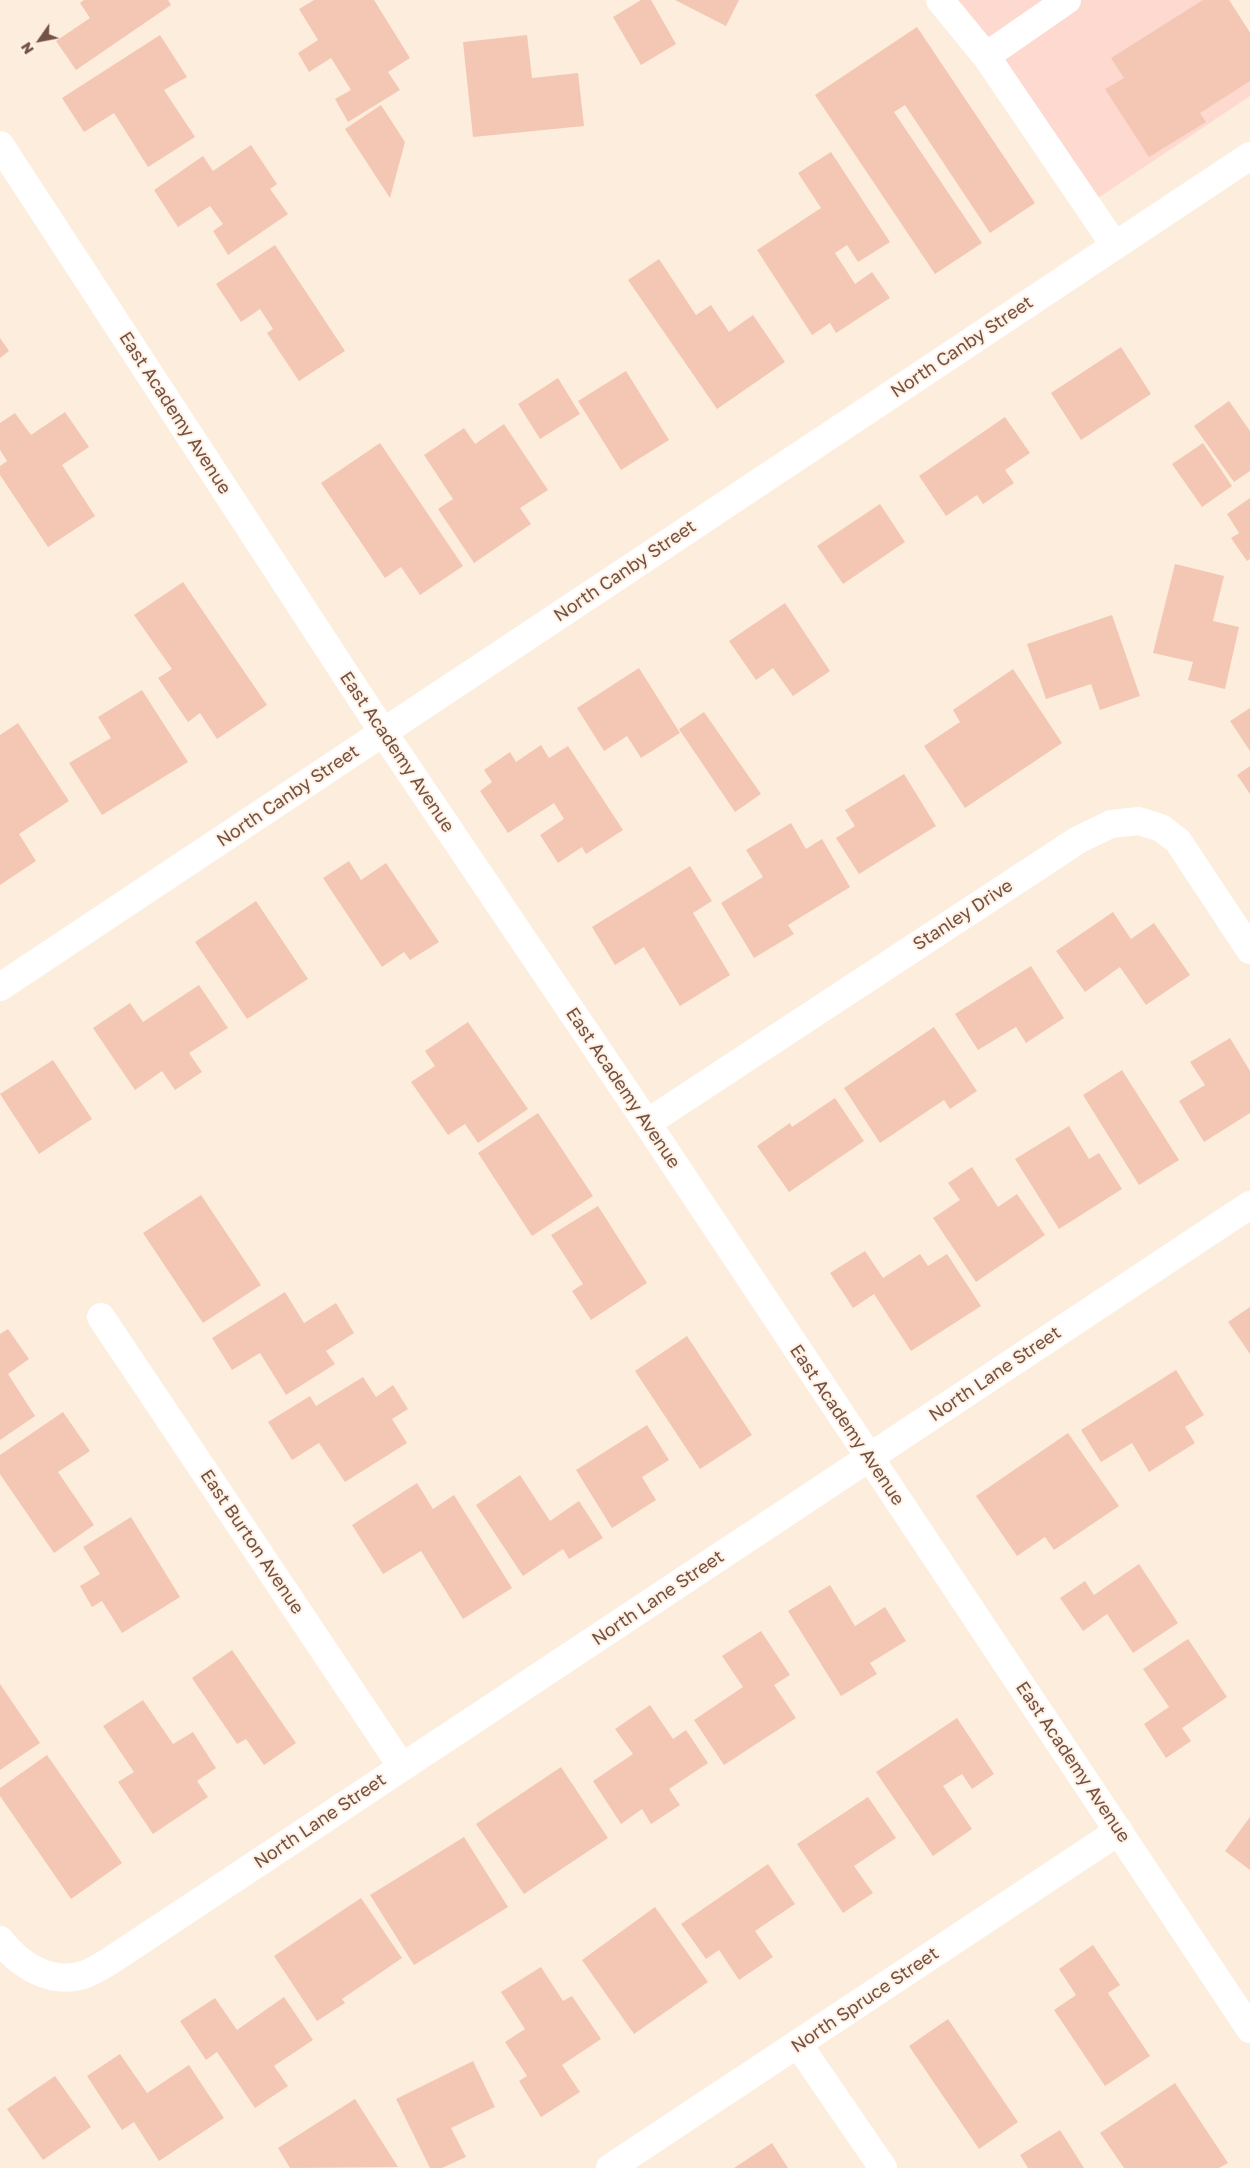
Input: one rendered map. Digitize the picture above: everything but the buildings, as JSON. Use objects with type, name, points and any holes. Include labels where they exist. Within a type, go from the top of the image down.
[{"type":"street","points":[[940,0],[986,56],[1115,246]]},
{"type":"street","points":[[986,56],[1067,0]]},
{"type":"street","name":"East Academy Avenue","points":[[0,145],[383,732],[647,1122],[868,1458],[1250,2029]]},
{"type":"street","name":"North Canby Street","points":[[0,987],[1250,156]]},
{"type":"street","name":"Stanley Drive","points":[[647,1122],[1078,840],[1111,824],[1139,821],[1161,828],[1178,841],[1250,950]]},
{"type":"street","name":"North Lane Street","points":[[0,1940],[30,1969],[60,1978],[86,1974],[110,1960],[1250,1204]]},
{"type":"street","name":"East Burton Avenue","points":[[102,1317],[402,1767]]},
{"type":"street","name":"North Spruce Street","points":[[610,2168],[1119,1831]]},
{"type":"street","points":[[798,2044],[883,2168]]},
{"type":"shaded area","points":[[954,0],[1229,0],[1250,32],[1250,96],[1092,202]]}]
